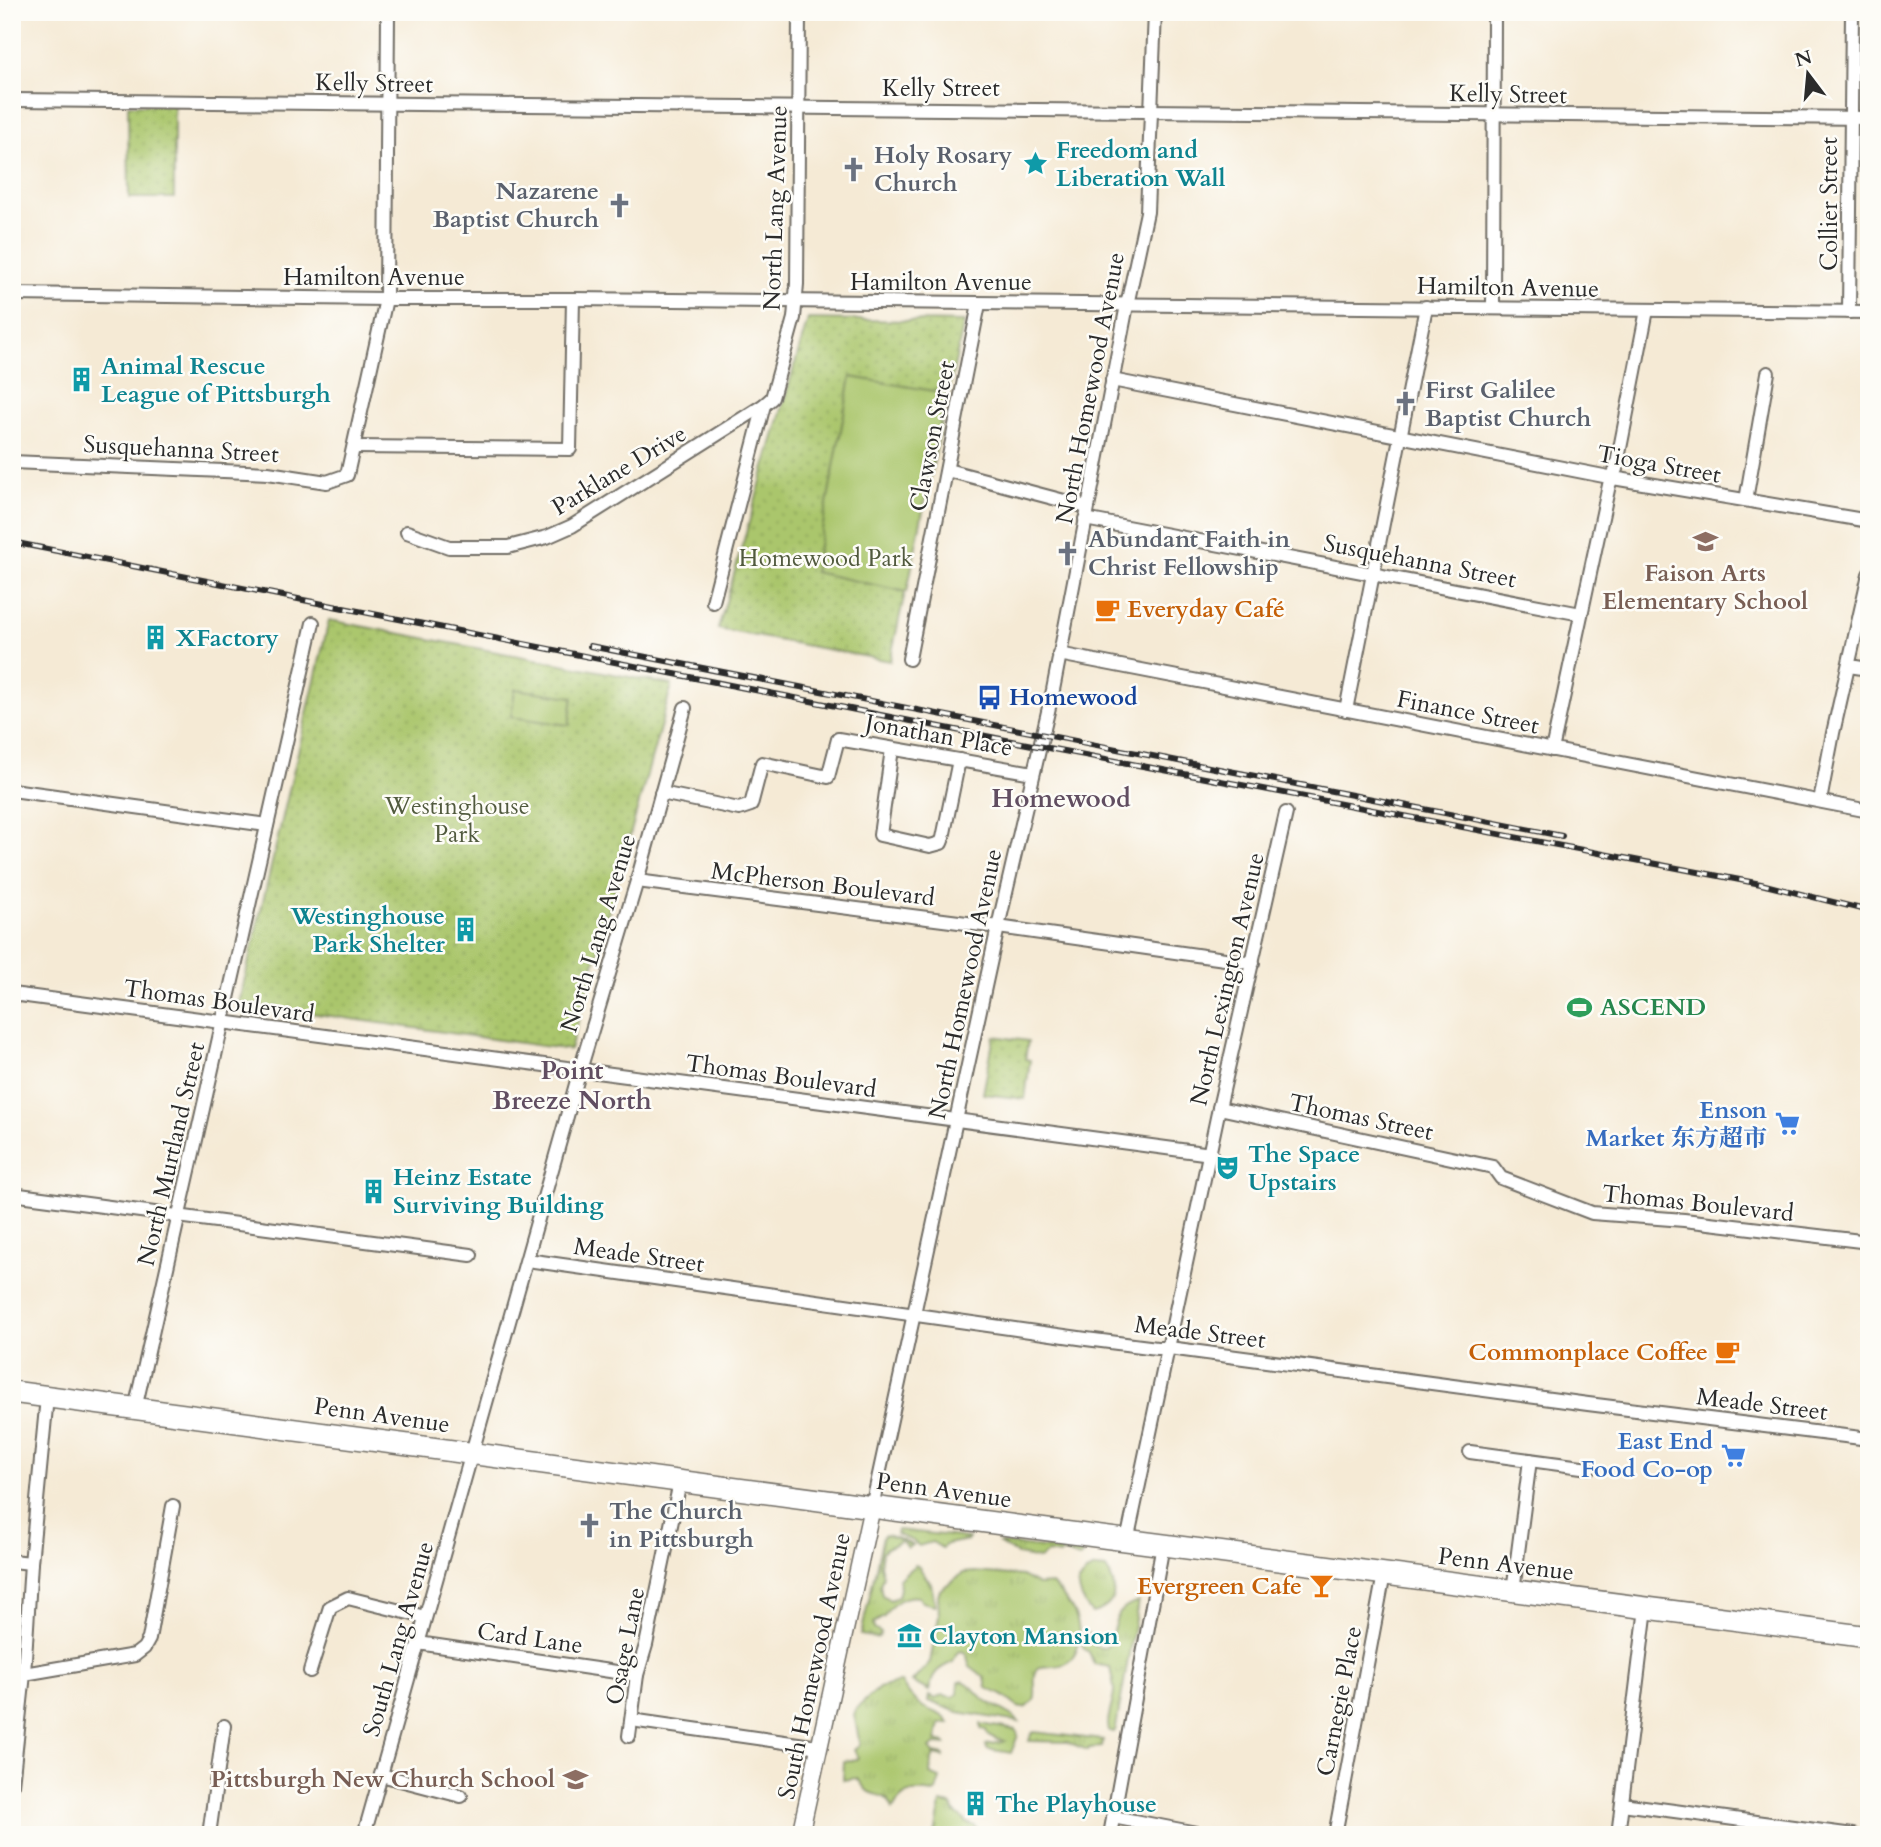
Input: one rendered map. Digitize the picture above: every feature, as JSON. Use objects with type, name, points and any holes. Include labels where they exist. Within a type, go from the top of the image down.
[{"type":"highway","name":"Penn Avenue","points":[[12,1392],[1869,1637]]},
{"type":"street","points":[[388,12],[386,299],[354,447],[570,449],[573,299]]},
{"type":"street","name":"North Lang Avenue","points":[[713,602],[764,405],[772,398],[794,318],[799,12]]},
{"type":"street","points":[[1493,308],[1494,12]]},
{"type":"street","name":"Collier Street","points":[[1849,312],[1852,12]]},
{"type":"street","points":[[1069,15],[1155,13]]},
{"type":"street","name":"North Homewood Avenue","points":[[872,1507],[1053,690],[1147,212],[1155,13]]},
{"type":"street","name":"Kelly Street","points":[[12,100],[1869,118]]},
{"type":"street","name":"Hamilton Avenue","points":[[12,295],[1869,312]]},
{"type":"street","name":"Clawson Street","points":[[909,659],[979,304]]},
{"type":"street","points":[[1346,710],[1426,307]]},
{"type":"street","points":[[1552,750],[1609,485],[1618,457],[1647,310]]},
{"type":"street","points":[[1746,500],[1768,373]]},
{"type":"street","name":"Tioga Street","points":[[1112,380],[1612,478],[1869,521]]},
{"type":"street","name":"Parklane Drive","points":[[407,532],[449,547],[508,547],[547,537],[572,526],[764,405]]},
{"type":"street","name":"Susquehanna Street","points":[[12,462],[268,473],[327,481],[347,475],[354,447]]},
{"type":"street","name":"Susquehanna Street","points":[[947,470],[1086,513],[1581,614]]},
{"type":"street","points":[[1820,801],[1869,574]]},
{"type":"street","name":"North Murtland Street","points":[[135,1409],[313,623]]},
{"type":"street","name":"Finance Street","points":[[1059,654],[1869,811]]},
{"type":"street","points":[[1849,666],[1869,670]]},
{"type":"street","name":"North Lang Avenue","points":[[471,1454],[685,708]]},
{"type":"street","name":"Jonathan Place","points":[[661,793],[745,808],[751,805],[762,763],[828,777],[838,739],[1033,773]]},
{"type":"street","points":[[891,749],[880,835],[930,846],[941,844],[959,760]]},
{"type":"street","points":[[12,790],[267,825]]},
{"type":"street","name":"North Lexington Avenue","points":[[1126,1541],[1219,1108],[1286,813]]},
{"type":"street","name":"McPherson Boulevard","points":[[637,881],[999,927],[1253,963]]},
{"type":"street","name":"Thomas Boulevard","points":[[12,994],[1211,1154]]},
{"type":"street","name":"Thomas Street","points":[[1219,1108],[1493,1167]]},
{"type":"street","name":"Thomas Boulevard","points":[[1493,1167],[1501,1178],[1592,1213],[1684,1220],[1869,1242]]},
{"type":"street","points":[[12,1194],[471,1255]]},
{"type":"street","name":"Meade Street","points":[[527,1261],[1157,1349],[1169,1348],[1869,1439]]},
{"type":"street","points":[[12,1785],[17,1700],[24,1674],[31,1563],[47,1397]]},
{"type":"street","points":[[1470,1452],[1590,1468]]},
{"type":"street","name":"South Lang Avenue","points":[[364,1835],[471,1454]]},
{"type":"street","points":[[1513,1591],[1530,1460]]},
{"type":"street","name":"Osage Lane","points":[[629,1736],[636,1675],[646,1645],[680,1482]]},
{"type":"street","points":[[24,1674],[135,1655],[144,1648],[149,1639],[173,1506]]},
{"type":"street","name":"South Homewood Avenue","points":[[800,1835],[872,1507]]},
{"type":"street","points":[[1110,1835],[1163,1545]]},
{"type":"street","points":[[12,1561],[31,1563]]},
{"type":"street","name":"Carnegie Place","points":[[1335,1835],[1384,1574]]},
{"type":"street","points":[[310,1671],[330,1608],[348,1598],[425,1617]]},
{"type":"street","points":[[1618,1835],[1646,1608]]},
{"type":"street","name":"Card Lane","points":[[418,1643],[636,1675]]},
{"type":"street","points":[[638,1721],[819,1747]]},
{"type":"street","points":[[209,1835],[223,1726]]},
{"type":"street","points":[[381,1775],[461,1796]]},
{"type":"street","points":[[1622,1804],[1853,1835]]},
{"type":"street","points":[[1113,1816],[1208,1835]]},
{"type":"green space","points":[[128,105],[174,105],[174,198],[129,198]]},
{"type":"green space","name":"Homewood Park","points":[[808,319],[964,322],[890,661],[718,629]]},
{"type":"green space","points":[[851,377],[946,393],[907,592],[814,572]]},
{"type":"green space","name":"Westinghouse Park","points":[[329,620],[672,685],[570,1050],[239,1003]]},
{"type":"green space","points":[[515,689],[573,697],[569,725],[511,717]]},
{"type":"green space","points":[[994,1036],[1028,1041],[1025,1059],[1030,1060],[1025,1099],[983,1094]]},
{"type":"green space","points":[[897,1530],[969,1538],[942,1548],[932,1542],[919,1546],[896,1534]]},
{"type":"green space","points":[[883,1536],[902,1540],[912,1545],[907,1548],[902,1541],[882,1552],[882,1595],[890,1600],[898,1597],[899,1579],[915,1565],[931,1584],[935,1603],[922,1602],[919,1597],[914,1596],[898,1601],[884,1617],[873,1623],[874,1629],[881,1633],[875,1638],[861,1635]]},
{"type":"green space","points":[[998,1543],[1082,1552],[1082,1556],[1079,1558],[1064,1552],[1059,1555],[1048,1553],[1039,1559],[1018,1555]]},
{"type":"green space","points":[[1095,1568],[1106,1569],[1114,1589],[1107,1606],[1092,1613],[1082,1599],[1078,1582]]},
{"type":"green space","points":[[963,1573],[1022,1576],[1038,1585],[1052,1584],[1076,1617],[1079,1639],[1072,1659],[1063,1665],[1038,1668],[1034,1699],[1026,1707],[1019,1707],[987,1688],[985,1678],[970,1667],[966,1653],[961,1651],[953,1662],[936,1672],[929,1691],[912,1682],[930,1662],[939,1616],[940,1590]]},
{"type":"green space","points":[[1138,1602],[1116,1728],[1114,1732],[1109,1731],[1114,1690],[1110,1667],[1094,1664],[1089,1652],[1083,1648],[1082,1638],[1085,1632],[1089,1634],[1094,1645],[1105,1648],[1109,1644],[1120,1613]]},
{"type":"green space","points":[[962,1681],[1019,1722],[958,1712],[928,1701],[929,1696],[935,1699],[942,1695],[953,1697],[957,1694],[958,1683]]},
{"type":"green space","points":[[901,1682],[917,1703],[949,1723],[940,1724],[936,1741],[946,1745],[936,1744],[930,1748],[934,1753],[944,1755],[934,1755],[931,1763],[930,1774],[940,1778],[936,1792],[910,1793],[901,1798],[893,1809],[886,1798],[868,1791],[857,1778],[843,1780],[844,1761],[858,1757],[854,1750],[860,1745],[854,1714],[856,1709],[879,1688]]},
{"type":"green space","points":[[981,1724],[1016,1730],[1018,1735],[1011,1753],[987,1749],[986,1745],[1005,1741],[988,1735],[986,1730],[981,1729]]},
{"type":"green space","points":[[1034,1732],[1103,1740],[1102,1747],[1088,1750],[1067,1742],[1029,1741]]},
{"type":"green space","points":[[941,1803],[952,1805],[955,1813],[975,1826],[977,1829],[972,1835],[935,1835]]},
{"type":"railway","points":[[12,542],[1001,739],[1761,884],[1869,911]]},
{"type":"railway","points":[[590,646],[1562,836]]},
{"type":"place","name":"Freedom and Liberation Wall","points":[[1036,164]]},
{"type":"place","name":"Holy Rosary Church","points":[[854,169]]},
{"type":"place","name":"Nazarene Baptist Church","points":[[619,205]]},
{"type":"place","name":"Animal Rescue League of Pittsburgh","points":[[81,380]]},
{"type":"place","name":"First Galilee Baptist Church","points":[[1405,404]]},
{"type":"place","name":"Faison Arts Elementary School","points":[[1705,542]]},
{"type":"place","name":"Abundant Faith in Christ Fellowship","points":[[1068,553]]},
{"type":"place","name":"Everyday Café","points":[[1107,609]]},
{"type":"place","name":"XFactory","points":[[156,638]]},
{"type":"place","name":"Homewood","points":[[989,697]]},
{"type":"place","name":"Westinghouse Park Shelter","points":[[465,930]]},
{"type":"place","name":"ASCEND","points":[[1580,1007]]},
{"type":"place","name":"Enson Market 东方超市","points":[[1787,1124]]},
{"type":"place","name":"The Space Upstairs","points":[[1228,1168]]},
{"type":"place","name":"Heinz Estate Surviving Building","points":[[373,1191]]},
{"type":"place","name":"Commonplace Coffee","points":[[1728,1352]]},
{"type":"place","name":"East End Food Co-op","points":[[1733,1455]]},
{"type":"place","name":"The Church in Pittsburgh","points":[[589,1525]]},
{"type":"place","name":"Evergreen Cafe","points":[[1322,1586]]},
{"type":"place","name":"Clayton Mansion","points":[[909,1636]]},
{"type":"place","name":"Pittsburgh New Church School","points":[[575,1779]]},
{"type":"place","name":"The Playhouse","points":[[975,1804]]},
{"type":"district","name":"Homewood","points":[[1061,798]]},
{"type":"district","name":"Point Breeze North","points":[[572,1085]]}]
